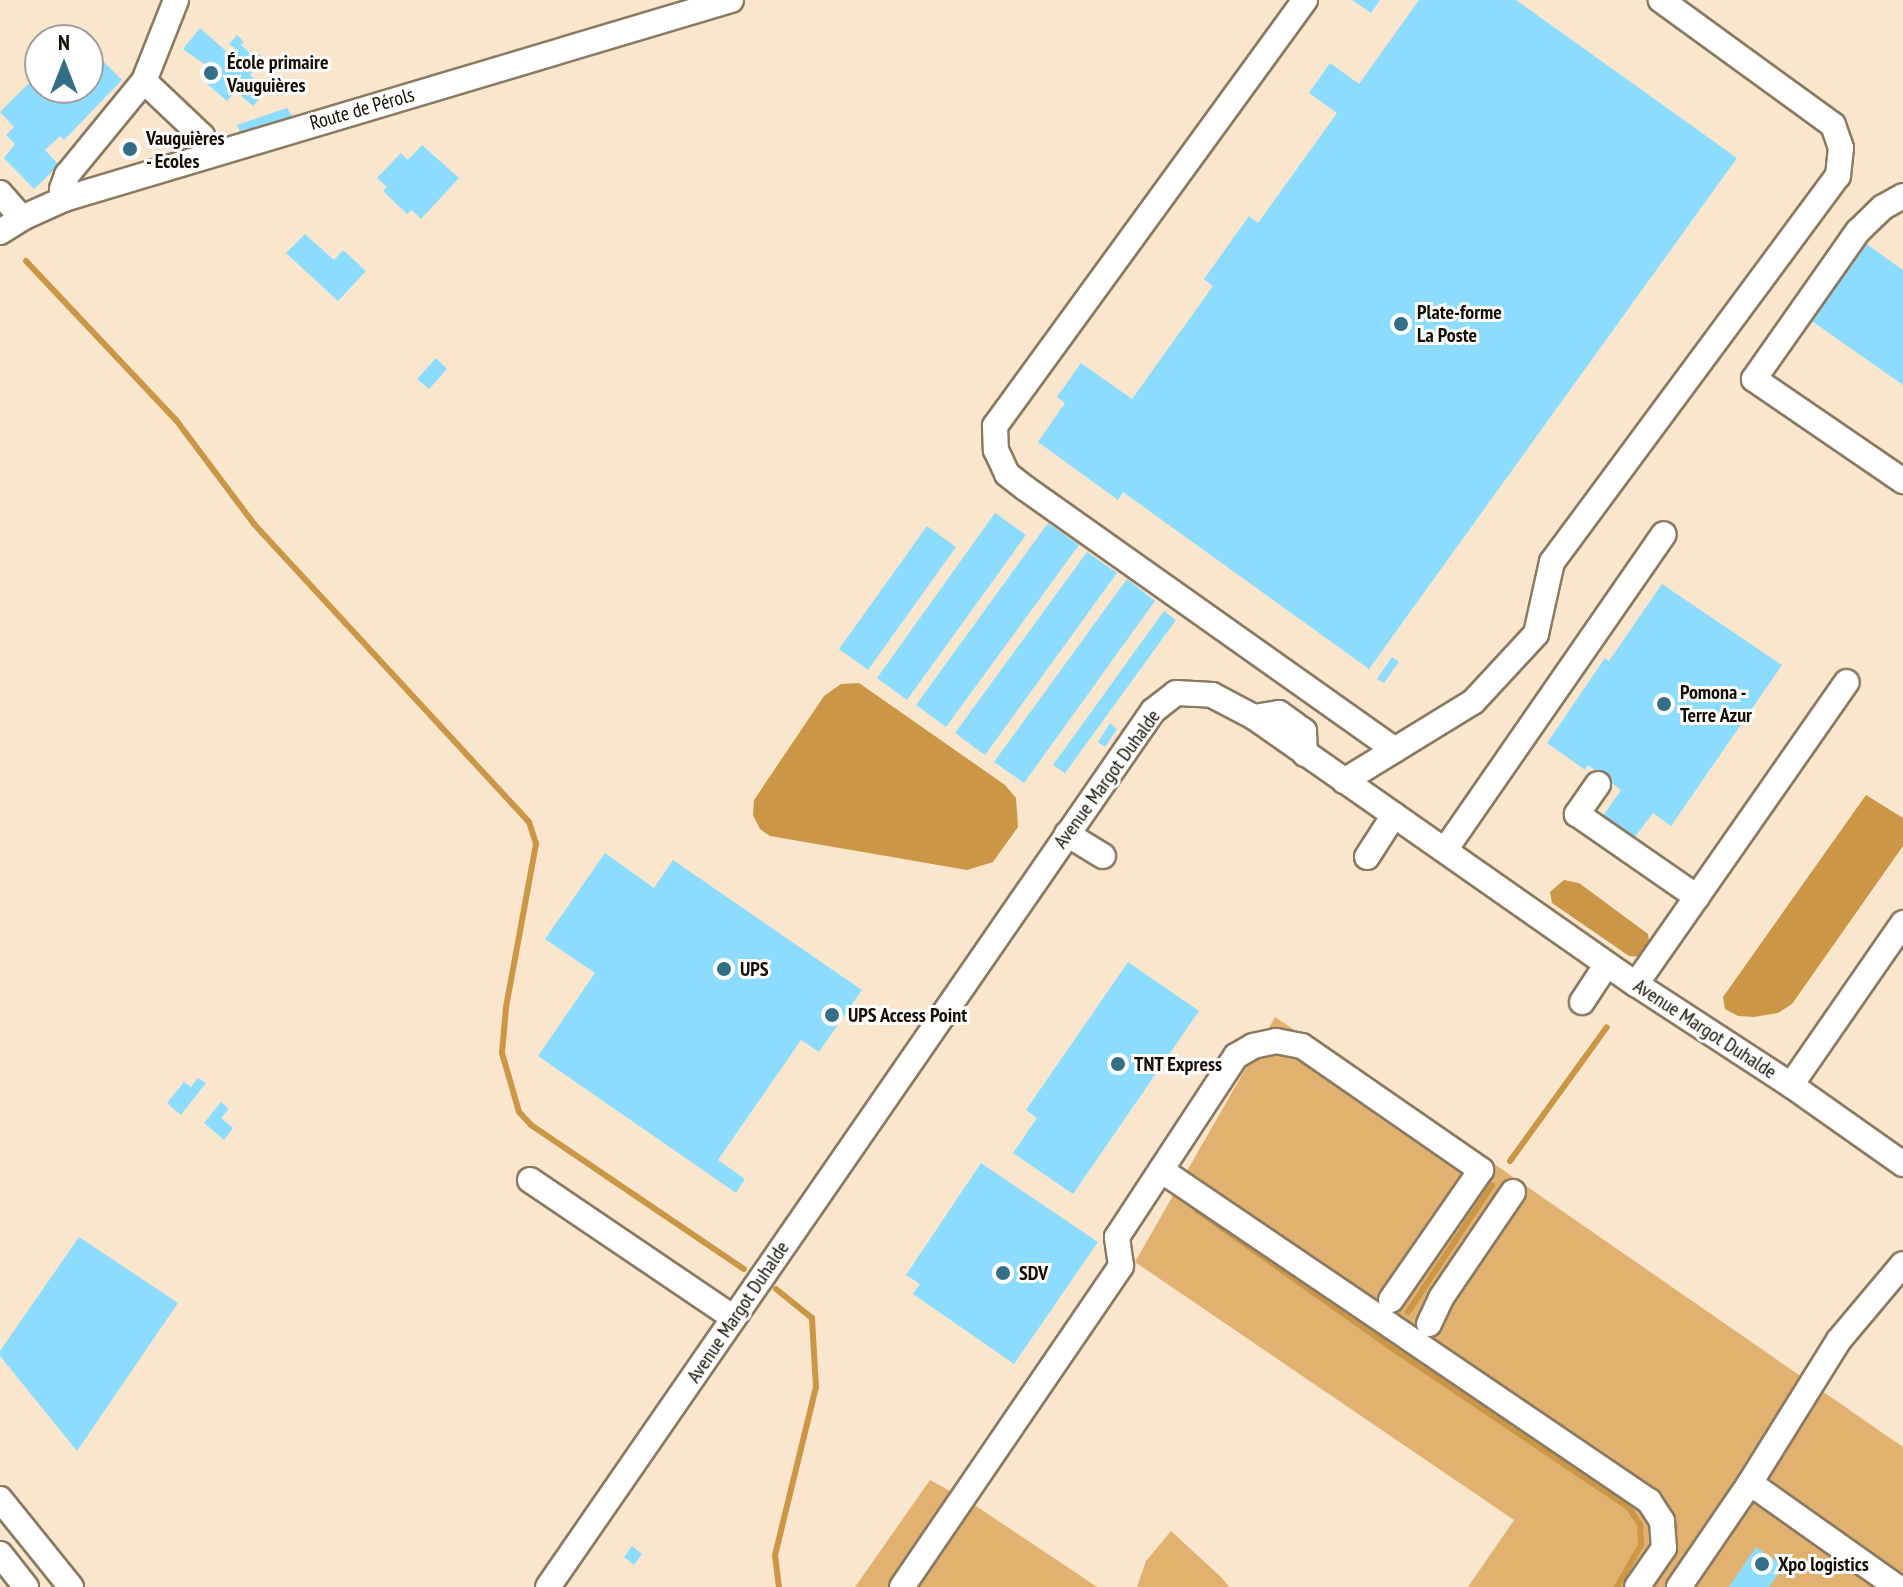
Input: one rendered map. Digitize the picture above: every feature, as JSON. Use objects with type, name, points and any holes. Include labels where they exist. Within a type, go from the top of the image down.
[{"type":"street","points":[[64,199],[62,189],[67,175],[144,81],[176,0]]},
{"type":"street","name":"Route de Pérols","points":[[0,232],[64,199],[206,154],[731,0]]},
{"type":"street","points":[[1305,0],[995,426],[996,450],[1007,474],[1025,488],[1395,750]]},
{"type":"street","points":[[1344,781],[1473,702],[1536,634],[1552,562],[1838,176],[1841,148],[1833,125],[1661,0]]},
{"type":"street","points":[[144,81],[202,136],[206,154]]},
{"type":"street","points":[[0,193],[22,218]]},
{"type":"street","points":[[1903,196],[1883,207],[1858,231],[1754,379],[1903,481]]},
{"type":"street","points":[[1445,850],[1664,534]]},
{"type":"street","points":[[1636,984],[1847,682]]},
{"type":"street","name":"Avenue Margot Duhalde","points":[[548,1587],[1153,711],[1176,693],[1212,695],[1254,717],[1636,984],[1791,1085],[1903,1164]]},
{"type":"street","points":[[1598,784],[1577,814],[1697,897]]},
{"type":"street","points":[[1367,857],[1394,815]]},
{"type":"street","points":[[1067,834],[1103,856]]},
{"type":"street","points":[[1791,1085],[1903,923]]},
{"type":"street","points":[[1582,1002],[1607,964]]},
{"type":"street","points":[[902,1587],[1121,1266],[1117,1237],[1236,1056],[1253,1046],[1276,1041],[1302,1046],[1481,1170],[1391,1300]]},
{"type":"street","points":[[1161,1170],[1649,1501],[1662,1521],[1664,1548],[1637,1587]]},
{"type":"street","points":[[530,1180],[734,1318]]},
{"type":"street","points":[[1429,1324],[1441,1298],[1513,1192]]},
{"type":"street","points":[[1679,1587],[1750,1483],[1839,1340],[1903,1264]]},
{"type":"street","points":[[1750,1483],[1897,1587]]},
{"type":"street","points":[[0,1499],[71,1587]]},
{"type":"street","points":[[0,1554],[26,1587]]},
{"type":"shaded area","points":[[859,683],[1005,785],[1016,798],[1018,827],[993,862],[967,870],[770,836],[760,829],[753,815],[754,800],[824,696],[841,684]]},
{"type":"shaded area","points":[[1866,795],[1903,818],[1903,846],[1792,1004],[1778,1013],[1754,1017],[1738,1016],[1725,1009],[1723,997]]},
{"type":"shaded area","points":[[1564,880],[1579,883],[1648,934],[1650,947],[1643,957],[1629,956],[1552,903],[1550,892]]},
{"type":"shaded area","points":[[1275,1017],[1464,1143],[1903,1447],[1903,1587],[1468,1587],[1514,1520],[1135,1262]]},
{"type":"shaded area","points":[[930,1480],[970,1502],[1097,1587],[855,1587]]},
{"type":"shaded area","points":[[1171,1531],[1229,1587],[1137,1587],[1146,1561]]},
{"type":"building","points":[[1352,0],[1380,0],[1371,13]]},
{"type":"building","name":"Plate-forme La Poste","points":[[1419,0],[1516,0],[1737,158],[1369,669],[1123,492],[1118,500],[1038,442],[1065,403],[1057,397],[1081,363],[1132,399],[1213,286],[1204,279],[1249,216],[1258,223],[1337,113],[1309,93],[1330,63],[1359,84]]},
{"type":"building","points":[[200,28],[229,54],[235,48],[229,44],[237,35],[244,42],[241,45],[255,58],[259,54],[264,58],[250,75],[267,90],[253,106],[236,91],[227,101],[205,82],[214,71],[183,49]]},
{"type":"building","points":[[104,62],[122,80],[104,99]]},
{"type":"building","points":[[24,88],[24,104],[99,104],[64,140],[60,136],[45,150],[59,165],[34,189],[4,158],[15,144],[6,135],[14,127],[0,112]]},
{"type":"building","points":[[287,108],[293,118],[241,134],[237,125]]},
{"type":"building","points":[[422,145],[459,178],[421,219],[412,210],[407,214],[383,191],[387,187],[377,178],[401,153],[408,160]]},
{"type":"building","points":[[305,234],[334,260],[343,250],[366,271],[338,301],[286,253]]},
{"type":"building","points":[[1858,238],[1903,270],[1903,385],[1806,317]]},
{"type":"building","points":[[436,358],[447,369],[429,389],[417,379]]},
{"type":"building","points":[[995,513],[1026,535],[907,700],[877,678]]},
{"type":"building","points":[[1048,523],[1079,545],[946,727],[916,705]]},
{"type":"building","points":[[927,526],[956,547],[868,670],[839,649]]},
{"type":"building","points":[[1087,552],[1117,573],[985,755],[955,733]]},
{"type":"building","points":[[1127,579],[1155,601],[1024,783],[994,762]]},
{"type":"building","name":"Pomona - Terre Azur","points":[[1662,584],[1782,665],[1671,826],[1653,813],[1634,838],[1603,816],[1621,790],[1588,765],[1585,770],[1547,743],[1605,658],[1609,661]]},
{"type":"building","points":[[1164,611],[1176,620],[1065,773],[1053,765]]},
{"type":"building","points":[[1392,657],[1399,662],[1384,683],[1377,679]]},
{"type":"building","points":[[1110,723],[1117,729],[1105,747],[1098,742]]},
{"type":"building","points":[[605,853],[654,888],[673,860],[862,990],[819,1052],[801,1040],[718,1160],[745,1179],[736,1193],[538,1056],[595,973],[545,939]]},
{"type":"building","name":"TNT Express","points":[[1128,962],[1199,1011],[1073,1194],[1013,1153],[1037,1118],[1026,1110]]},
{"type":"building","points":[[198,1078],[206,1083],[181,1115],[167,1103],[184,1082],[191,1087]]},
{"type":"building","points":[[221,1102],[229,1109],[221,1118],[233,1128],[224,1140],[204,1123]]},
{"type":"building","name":"SDV","points":[[981,1163],[1098,1242],[1014,1364],[913,1294],[920,1284],[906,1275]]},
{"type":"building","points":[[79,1237],[178,1303],[77,1451],[0,1356],[0,1351]]},
{"type":"building","points":[[632,1546],[642,1554],[634,1565],[624,1557]]},
{"type":"building","points":[[1756,1547],[1784,1566],[1769,1587],[1729,1587]]},
{"type":"waterway","points":[[26,261],[176,420],[254,524],[529,822],[536,844],[506,1008],[502,1053],[519,1112],[531,1125],[744,1269]]},
{"type":"waterway","points":[[1510,1161],[1607,1027]]},
{"type":"waterway","points":[[1408,1312],[1492,1185]]},
{"type":"waterway","points":[[1197,1210],[1392,1348],[1628,1507],[1640,1524],[1641,1545],[1617,1587]]},
{"type":"waterway","points":[[776,1289],[812,1318],[816,1387],[775,1555],[779,1587]]},
{"type":"place","name":"École primaire Vauguières","points":[[211,73]]},
{"type":"place","name":"Vauguières - Ecoles","points":[[130,149]]},
{"type":"place","name":"Plate-forme La Poste","points":[[1401,324]]},
{"type":"place","name":"Pomona - Terre Azur","points":[[1664,704]]},
{"type":"place","name":"UPS","points":[[724,969]]},
{"type":"place","name":"UPS Access Point","points":[[832,1015]]},
{"type":"place","name":"TNT Express","points":[[1118,1064]]},
{"type":"place","name":"SDV","points":[[1003,1273]]},
{"type":"place","name":"Xpo logistics","points":[[1762,1564]]}]
